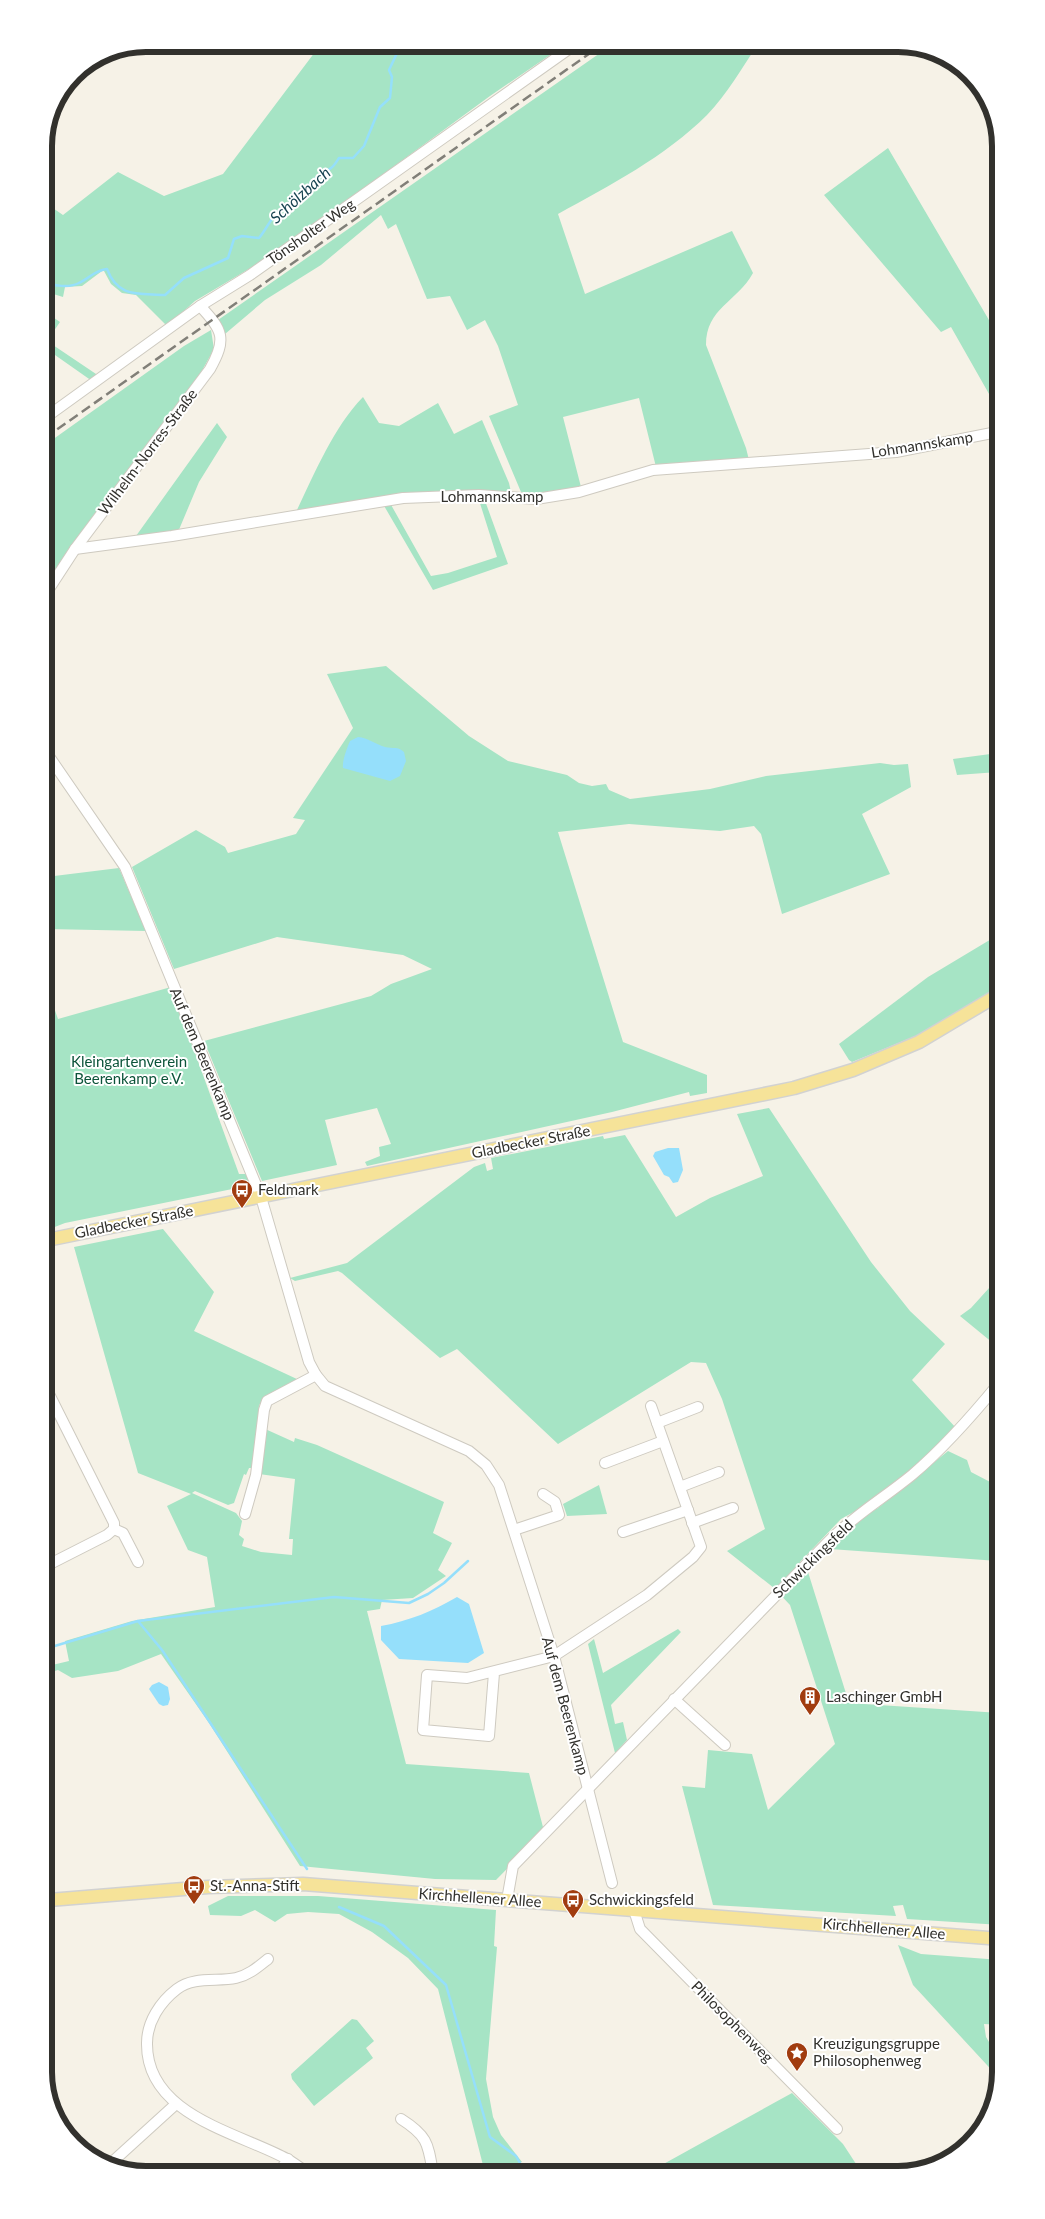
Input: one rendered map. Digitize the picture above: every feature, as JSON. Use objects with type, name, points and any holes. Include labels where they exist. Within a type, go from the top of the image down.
[{"type":"main road","name":"Gladbecker Straße","points":[[52,1239],[794,1088],[853,1070],[918,1042],[992,999]]},
{"type":"main road","name":"Kirchhellener Allee","points":[[52,1900],[208,1887],[303,1884],[992,1938]]},
{"type":"street","name":"Tönsholter Weg","points":[[53,412],[200,306],[258,269],[563,53]]},
{"type":"street","name":"Wilhelm-Norres-Straße","points":[[53,583],[75,549],[144,460],[210,368],[221,349],[220,332],[212,319],[200,306]]},
{"type":"street","name":"Lohmannskamp","points":[[75,549],[172,536],[403,498],[479,494],[543,498],[579,492],[653,470],[896,452],[992,433]]},
{"type":"street","name":"Auf dem Beerenkamp","points":[[53,762],[125,867],[261,1196],[309,1362],[316,1375],[325,1386],[468,1451],[486,1466],[499,1485],[554,1656],[612,1883]]},
{"type":"street","points":[[245,1514],[256,1475],[264,1410],[267,1401],[316,1375]]},
{"type":"street","name":"Schwickingsfeld","points":[[508,1900],[513,1866],[838,1531],[913,1474],[958,1433],[992,1392]]},
{"type":"street","points":[[52,1401],[114,1529],[123,1533],[138,1562]]},
{"type":"street","points":[[494,1673],[489,1736],[424,1730],[427,1675],[467,1678],[494,1673],[554,1656],[626,1610],[693,1557],[701,1547],[651,1406]]},
{"type":"street","points":[[657,1423],[698,1407]]},
{"type":"street","points":[[605,1463],[663,1441]]},
{"type":"street","points":[[680,1487],[719,1472]]},
{"type":"street","points":[[514,1530],[559,1514],[555,1502],[542,1494]]},
{"type":"street","points":[[692,1523],[733,1508]]},
{"type":"street","points":[[623,1532],[688,1510]]},
{"type":"street","points":[[52,1563],[107,1536],[114,1529]]},
{"type":"street","points":[[674,1699],[725,1745]]},
{"type":"street","name":"Philosophenweg","points":[[634,1910],[640,1929],[837,2129]]},
{"type":"street","points":[[268,1959],[254,1971],[236,1978],[212,1979],[179,1987],[165,1999],[157,2010],[147,2034],[147,2057],[156,2080],[176,2104],[202,2122],[288,2160],[297,2166]]},
{"type":"street","points":[[114,2161],[176,2104]]},
{"type":"street","points":[[401,2119],[413,2126],[428,2144],[432,2166]]},
{"type":"street","points":[[284,2166],[288,2160]]},
{"type":"green space","points":[[314,53],[553,53],[490,96],[276,253],[195,301],[167,326],[136,295],[122,293],[111,284],[104,271],[82,286],[65,287],[63,297],[53,294],[53,208],[63,215],[118,172],[164,196],[223,174]]},
{"type":"green space","points":[[600,53],[752,53],[721,98],[691,130],[636,169],[558,214],[585,294],[732,231],[753,273],[711,322],[707,332],[706,345],[749,460],[656,467],[639,398],[563,417],[581,487],[531,495],[521,492],[489,416],[518,405],[498,346],[485,320],[467,330],[450,296],[427,299],[396,224],[388,229],[381,215],[321,265],[265,300],[225,334],[218,320]]},
{"type":"green space","points":[[888,148],[992,325],[992,399],[951,327],[941,332],[824,195]]},
{"type":"green space","points":[[53,317],[60,322],[53,332]]},
{"type":"green space","points":[[211,330],[214,349],[194,385],[53,573],[53,439],[184,346]]},
{"type":"green space","points":[[53,345],[99,376],[92,381],[53,354]]},
{"type":"green space","points":[[363,397],[379,423],[399,426],[438,403],[454,434],[482,420],[509,483],[511,492],[296,512],[334,437],[352,409]]},
{"type":"green space","points":[[217,423],[227,437],[199,482],[178,532],[136,536]]},
{"type":"green space","points":[[478,497],[484,498],[508,564],[433,590],[383,504],[390,503],[431,576],[448,573],[497,557]]},
{"type":"green space","points":[[386,666],[469,736],[508,761],[567,775],[579,783],[592,786],[606,784],[609,790],[630,799],[710,789],[766,776],[880,763],[908,764],[911,787],[862,814],[890,874],[782,914],[761,834],[754,826],[720,831],[629,824],[558,832],[623,1042],[707,1075],[707,1093],[690,1096],[689,1092],[612,1112],[367,1166],[365,1162],[380,1156],[379,1147],[391,1144],[377,1108],[325,1120],[337,1165],[262,1181],[204,1041],[371,996],[391,984],[432,969],[403,955],[277,937],[174,969],[132,867],[196,830],[225,847],[228,853],[296,834],[305,820],[293,818],[353,728],[327,674]]},
{"type":"green space","points":[[992,754],[992,772],[957,775],[953,759]]},
{"type":"green space","points":[[119,868],[146,931],[53,929],[53,876]]},
{"type":"green space","points":[[992,939],[992,992],[918,1035],[852,1062],[849,1060],[839,1044],[928,977]]},
{"type":"green space","name":"Kleingartenverein Beerenkamp e.V.","points":[[171,987],[239,1174],[248,1174],[252,1185],[65,1223],[52,1228],[53,1004],[58,1019]]},
{"type":"green space","points":[[769,1108],[871,1262],[910,1311],[945,1344],[912,1380],[956,1428],[893,1486],[872,1502],[841,1519],[800,1562],[806,1573],[808,1572],[849,1703],[992,1712],[992,1924],[907,1919],[903,1905],[893,1906],[896,1916],[713,1905],[682,1786],[705,1788],[708,1750],[752,1754],[768,1810],[835,1744],[790,1605],[774,1588],[727,1551],[765,1529],[722,1399],[706,1363],[691,1362],[558,1444],[457,1349],[440,1358],[342,1273],[338,1271],[295,1281],[290,1278],[347,1263],[474,1167],[485,1163],[487,1171],[493,1169],[491,1158],[603,1136],[604,1139],[625,1135],[676,1217],[710,1198],[763,1176],[737,1114]]},
{"type":"green space","points":[[163,1229],[214,1292],[194,1331],[299,1380],[273,1394],[259,1405],[255,1468],[249,1468],[246,1475],[244,1474],[234,1503],[228,1505],[195,1491],[192,1493],[236,1513],[242,1521],[239,1535],[244,1539],[242,1546],[261,1552],[292,1555],[293,1539],[289,1539],[295,1479],[259,1474],[263,1428],[294,1442],[295,1438],[317,1445],[444,1502],[433,1533],[452,1543],[438,1570],[446,1576],[413,1598],[382,1600],[380,1609],[367,1611],[406,1764],[529,1773],[544,1831],[496,1880],[435,1879],[300,1866],[209,1723],[161,1654],[118,1671],[72,1678],[58,1670],[52,1672],[52,1665],[69,1661],[65,1641],[132,1621],[215,1607],[207,1557],[188,1550],[167,1506],[191,1494],[138,1473],[74,1247]]},
{"type":"green space","points":[[992,1285],[992,1342],[960,1316],[971,1308]]},
{"type":"green space","points":[[948,1451],[967,1460],[971,1472],[992,1483],[992,1561],[830,1549],[858,1520],[878,1508]]},
{"type":"green space","points":[[599,1485],[607,1514],[567,1516],[563,1504]]},
{"type":"green space","points":[[678,1629],[681,1632],[611,1705],[615,1724],[623,1722],[627,1740],[615,1753],[588,1644],[594,1639],[603,1673]]},
{"type":"green space","points":[[228,1896],[318,1896],[496,1910],[494,1946],[497,1947],[486,2079],[493,2117],[501,2135],[522,2162],[518,2163],[520,2166],[483,2166],[438,1989],[408,1958],[372,1932],[339,1914],[308,1912],[287,1914],[275,1922],[255,1910],[241,1916],[210,1915],[208,1906]]},
{"type":"green space","points":[[898,1945],[921,1954],[992,1959],[992,2024],[984,2024],[986,2037],[992,2047],[992,2070],[913,1985]]},
{"type":"green space","points":[[352,2019],[357,2020],[374,2041],[366,2048],[373,2058],[314,2106],[292,2079],[291,2074]]},
{"type":"green space","points":[[792,2093],[843,2144],[857,2166],[660,2166]]},
{"type":"water","points":[[358,737],[385,747],[400,749],[404,752],[406,761],[400,776],[390,781],[343,768],[344,758],[350,741]]},
{"type":"water","points":[[668,1148],[679,1148],[683,1170],[678,1182],[673,1183],[669,1177],[664,1175],[653,1156],[655,1152]]},
{"type":"water","points":[[457,1597],[469,1604],[484,1653],[468,1663],[399,1659],[381,1640],[381,1626],[420,1615]]},
{"type":"water","points":[[159,1682],[168,1687],[170,1699],[168,1705],[163,1706],[159,1704],[149,1689],[152,1685]]},
{"type":"waterway","name":"Schölzbach","points":[[53,285],[75,285],[99,271],[107,269],[117,285],[123,289],[138,294],[165,295],[184,278],[228,258],[234,239],[242,236],[259,238],[278,211],[306,195],[309,185],[315,178],[332,167],[339,158],[353,158],[364,146],[380,107],[390,98],[392,77],[389,70],[397,53]]},
{"type":"waterway","points":[[138,1621],[334,1597],[409,1603],[428,1594],[444,1583],[468,1561]]},
{"type":"waterway","points":[[52,1647],[138,1621],[162,1650],[307,1869]]},
{"type":"waterway","points":[[339,1907],[384,1926],[446,1985],[490,2137],[516,2156],[522,2166]]},
{"type":"railway","points":[[53,432],[590,53]]},
{"type":"place","name":"Feldmark","points":[[242,1209]]},
{"type":"place","name":"Laschinger GmbH","points":[[810,1716]]},
{"type":"place","name":"St.-Anna-Stift","points":[[194,1905]]},
{"type":"place","name":"Schwickingsfeld","points":[[573,1919]]},
{"type":"place","name":"Kreuzigungsgruppe Philosophenweg","points":[[797,2072]]}]
